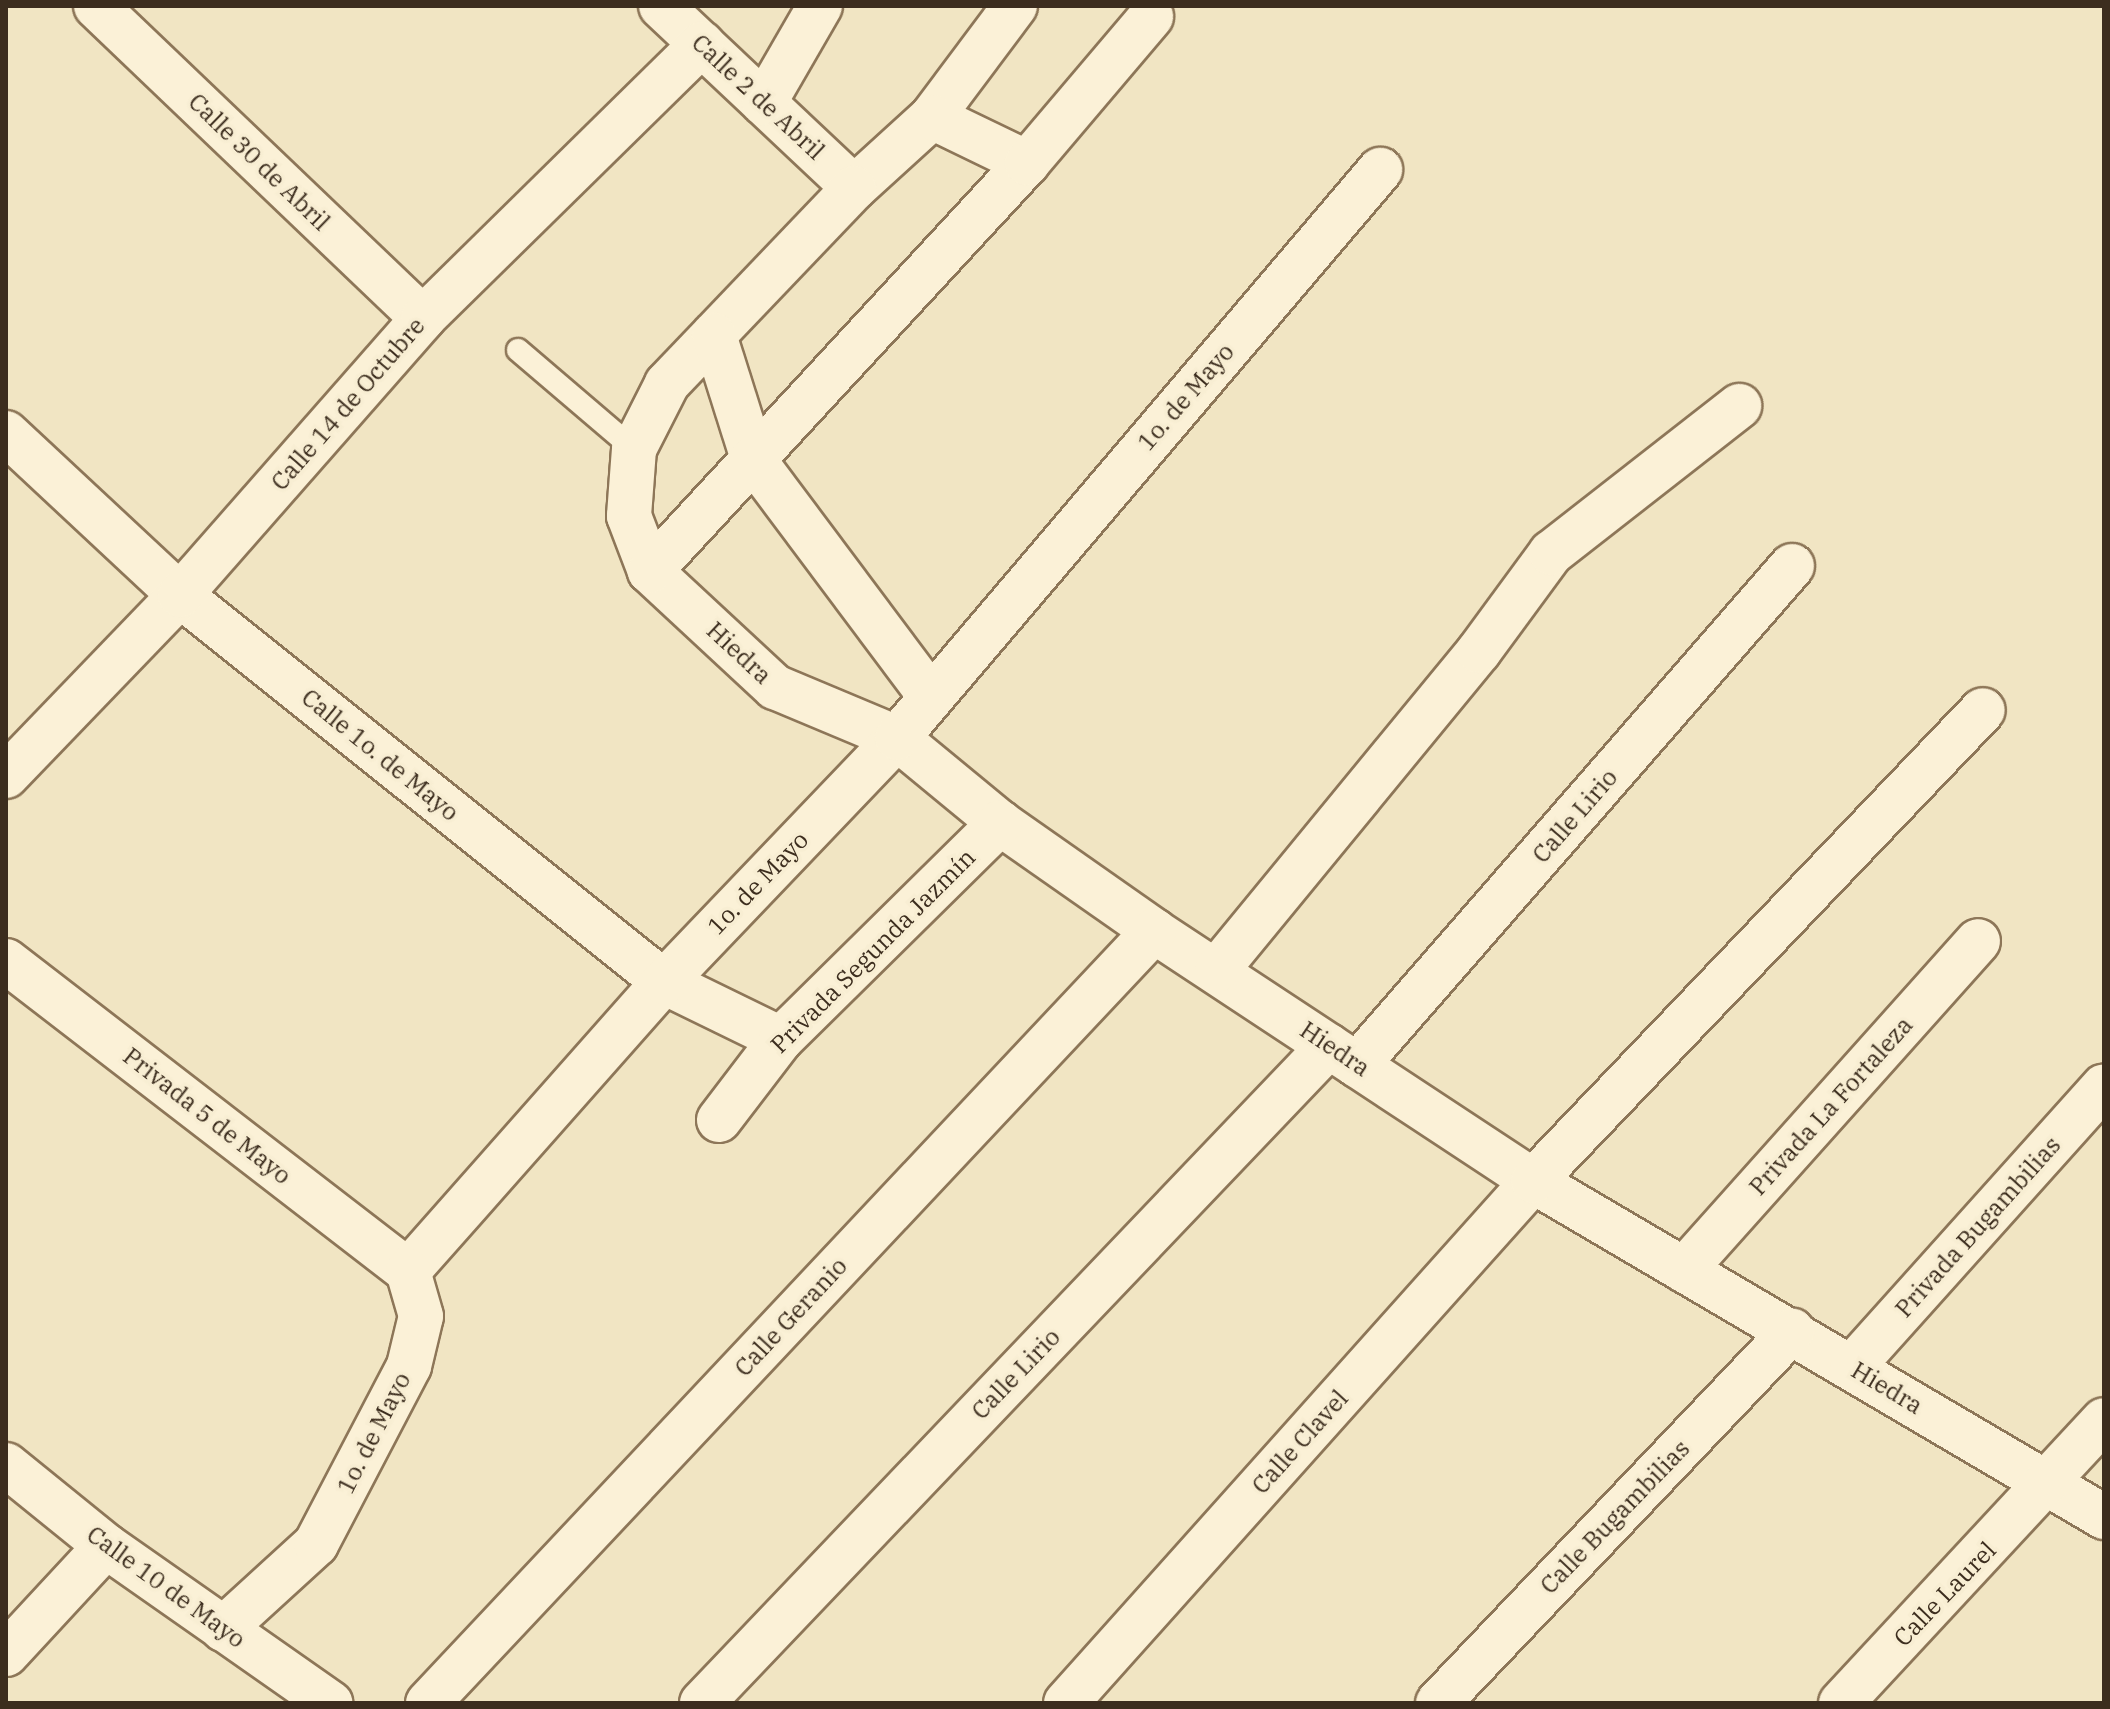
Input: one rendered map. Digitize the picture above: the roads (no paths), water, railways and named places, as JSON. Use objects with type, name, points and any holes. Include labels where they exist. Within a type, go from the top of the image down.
[{"type":"street","name":"Calle 30 de Abril","points":[[96,6],[423,318]]},
{"type":"street","name":"Calle 2 de Abril","points":[[661,6],[854,188]]},
{"type":"street","points":[[764,103],[820,6]]},
{"type":"street","points":[[634,449],[667,384],[854,188],[932,117],[1015,6]]},
{"type":"street","points":[[650,571],[1027,163],[1151,17]]},
{"type":"street","name":"Calle 14 de Octubre","points":[[6,776],[180,595],[423,318],[702,44]]},
{"type":"street","points":[[932,117],[1027,163]]},
{"type":"street","name":"1o. de Mayo","points":[[223,1629],[316,1544],[402,1380],[421,1316],[408,1271],[664,982],[897,738],[1380,170]]},
{"type":"street","points":[[714,335],[753,459],[930,696]]},
{"type":"street","points":[[1217,970],[1479,651],[1551,553],[1739,406]]},
{"type":"street","name":"Calle 1o. de Mayo","points":[[6,433],[180,595],[664,982],[781,1039]]},
{"type":"street","name":"Hiedra","points":[[634,449],[629,516],[650,571],[775,687],[897,738],[1000,823],[1154,931],[1533,1181],[2104,1517]]},
{"type":"street","name":"Calle Lirio","points":[[702,1703],[1343,1055],[1792,566]]},
{"type":"street","name":"Calle Clavel","points":[[1066,1703],[1533,1181],[1983,710]]},
{"type":"street","name":"Privada Segunda Jazmín","points":[[719,1120],[781,1039],[1000,823]]},
{"type":"street","name":"Calle Geranio","points":[[428,1703],[1154,931]]},
{"type":"street","name":"Privada La Fortaleza","points":[[1684,1270],[1978,941]]},
{"type":"street","name":"Privada 5 de Mayo","points":[[6,961],[408,1271]]},
{"type":"street","name":"Privada Bugambilias","points":[[1852,1367],[2104,1086]]},
{"type":"street","name":"Calle Bugambilias","points":[[1438,1703],[1792,1331]]},
{"type":"street","name":"Calle Laurel","points":[[1841,1703],[2049,1484],[2104,1420]]},
{"type":"street","name":"Calle 10 de Mayo","points":[[6,1465],[106,1546],[330,1703]]},
{"type":"street","points":[[6,1654],[106,1546]]},
{"type":"lane","points":[[518,350],[634,449]]}]
